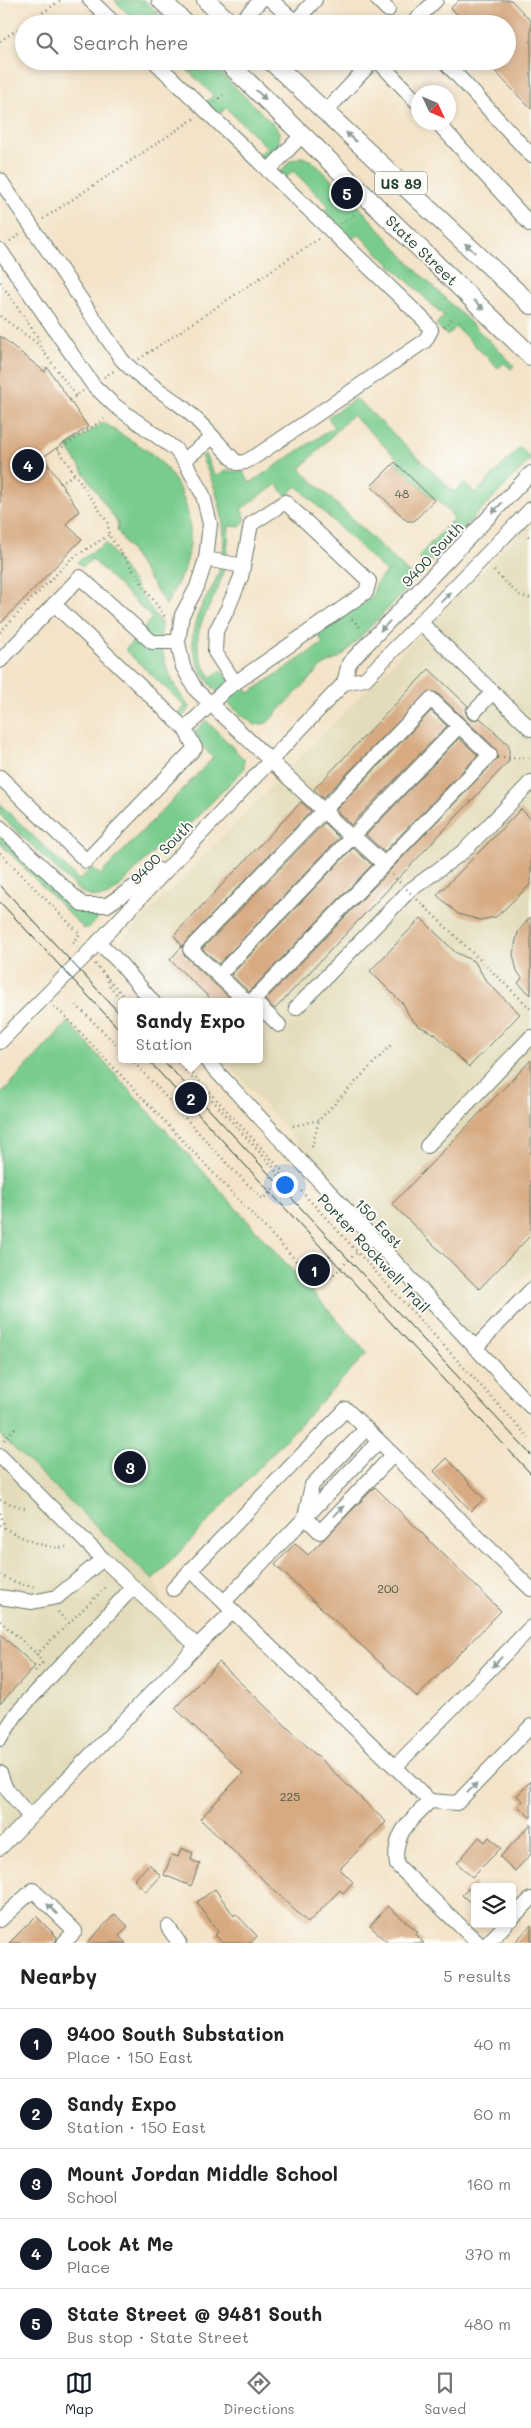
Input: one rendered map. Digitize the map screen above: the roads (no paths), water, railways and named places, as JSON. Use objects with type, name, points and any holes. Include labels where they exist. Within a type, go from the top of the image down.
[{"type":"main road","points":[[161,0],[177,15]]},
{"type":"main road","points":[[206,0],[222,15]]},
{"type":"main road","name":"State Street","points":[[235,70],[531,356]]},
{"type":"main road","name":"US 89","points":[[281,70],[531,305]]},
{"type":"street","points":[[90,0],[106,15]]},
{"type":"street","points":[[247,15],[261,0]]},
{"type":"street","points":[[271,0],[287,15]]},
{"type":"street","points":[[302,15],[316,0]]},
{"type":"street","points":[[378,0],[388,10]]},
{"type":"street","points":[[421,15],[436,0]]},
{"type":"street","points":[[0,180],[127,365],[134,373],[180,405],[237,463],[245,462],[425,341],[431,330],[425,321],[164,70]]},
{"type":"street","points":[[325,112],[365,70]]},
{"type":"street","points":[[387,70],[411,96]]},
{"type":"street","points":[[452,70],[531,155]]},
{"type":"street","points":[[444,130],[531,225]]},
{"type":"street","points":[[269,170],[303,134]]},
{"type":"street","points":[[3,247],[93,385],[114,406],[175,449],[184,460],[203,495],[210,524],[206,559],[197,587],[182,615],[178,642],[182,667],[196,690],[388,870]]},
{"type":"street","points":[[184,460],[213,437]]},
{"type":"street","name":"9400 South","points":[[0,1042],[98,942],[344,683],[349,663],[531,473]]},
{"type":"street","points":[[185,729],[235,683],[366,592],[369,581],[285,502],[251,524],[243,566],[228,608],[216,631],[215,652],[235,683]]},
{"type":"street","name":"9400 South","points":[[344,683],[365,678],[421,623],[531,508]]},
{"type":"street","points":[[206,559],[243,566]]},
{"type":"street","points":[[0,661],[80,577],[152,642],[178,642]]},
{"type":"street","points":[[0,777],[86,861],[195,748],[185,729],[54,604]]},
{"type":"street","points":[[421,623],[531,729]]},
{"type":"street","points":[[474,712],[493,692]]},
{"type":"street","points":[[248,998],[190,949],[431,699],[490,755],[388,870],[257,998]]},
{"type":"street","points":[[226,968],[459,726]]},
{"type":"street","points":[[296,1008],[409,890],[464,851],[531,782]]},
{"type":"street","points":[[0,827],[83,905],[107,905],[182,854]]},
{"type":"street","points":[[98,942],[118,961],[150,998]]},
{"type":"street","points":[[263,1011],[279,1025]]},
{"type":"street","points":[[427,1146],[531,1037]]},
{"type":"street","name":"150 East","points":[[209,1063],[531,1407]]},
{"type":"street","points":[[475,1348],[531,1290]]},
{"type":"street","points":[[173,1588],[346,1409],[531,1590]]},
{"type":"street","points":[[305,1517],[312,1485],[366,1429]]},
{"type":"street","points":[[0,1848],[197,1646],[228,1606],[305,1517],[379,1441]]},
{"type":"street","points":[[305,1517],[320,1532],[393,1455]]},
{"type":"street","points":[[0,1456],[103,1559],[197,1646]]},
{"type":"street","points":[[0,1597],[32,1602],[57,1597],[103,1559]]},
{"type":"street","points":[[191,1570],[430,1801],[457,1803],[531,1726]]},
{"type":"street","points":[[0,1739],[17,1713],[133,1587]]},
{"type":"street","points":[[395,1767],[531,1627]]},
{"type":"street","points":[[0,1773],[4,1787],[30,1817]]},
{"type":"street","points":[[430,1801],[402,1830],[394,1850],[397,1864],[409,1878],[478,1943]]},
{"type":"street","points":[[0,1920],[33,1890],[75,1931],[64,1943]]},
{"type":"street","points":[[516,1914],[531,1899]]},
{"type":"street","points":[[168,1927],[179,1943]]},
{"type":"street","points":[[488,1943],[502,1928]]},
{"type":"tram line","points":[[0,885],[118,1012]]},
{"type":"tram line","points":[[0,902],[118,1028]]},
{"type":"tram line","points":[[151,1063],[531,1474]]},
{"type":"tram line","points":[[166,1063],[531,1455]]},
{"type":"place","name":"State Street @ 9481 South","points":[[347,193]]},
{"type":"place","name":"Look At Me","points":[[28,465]]},
{"type":"place","name":"Sandy Expo","points":[[191,1098]]},
{"type":"place","name":"9400 South Substation","points":[[314,1270]]},
{"type":"place","name":"Mount Jordan Middle School","points":[[130,1467]]}]
